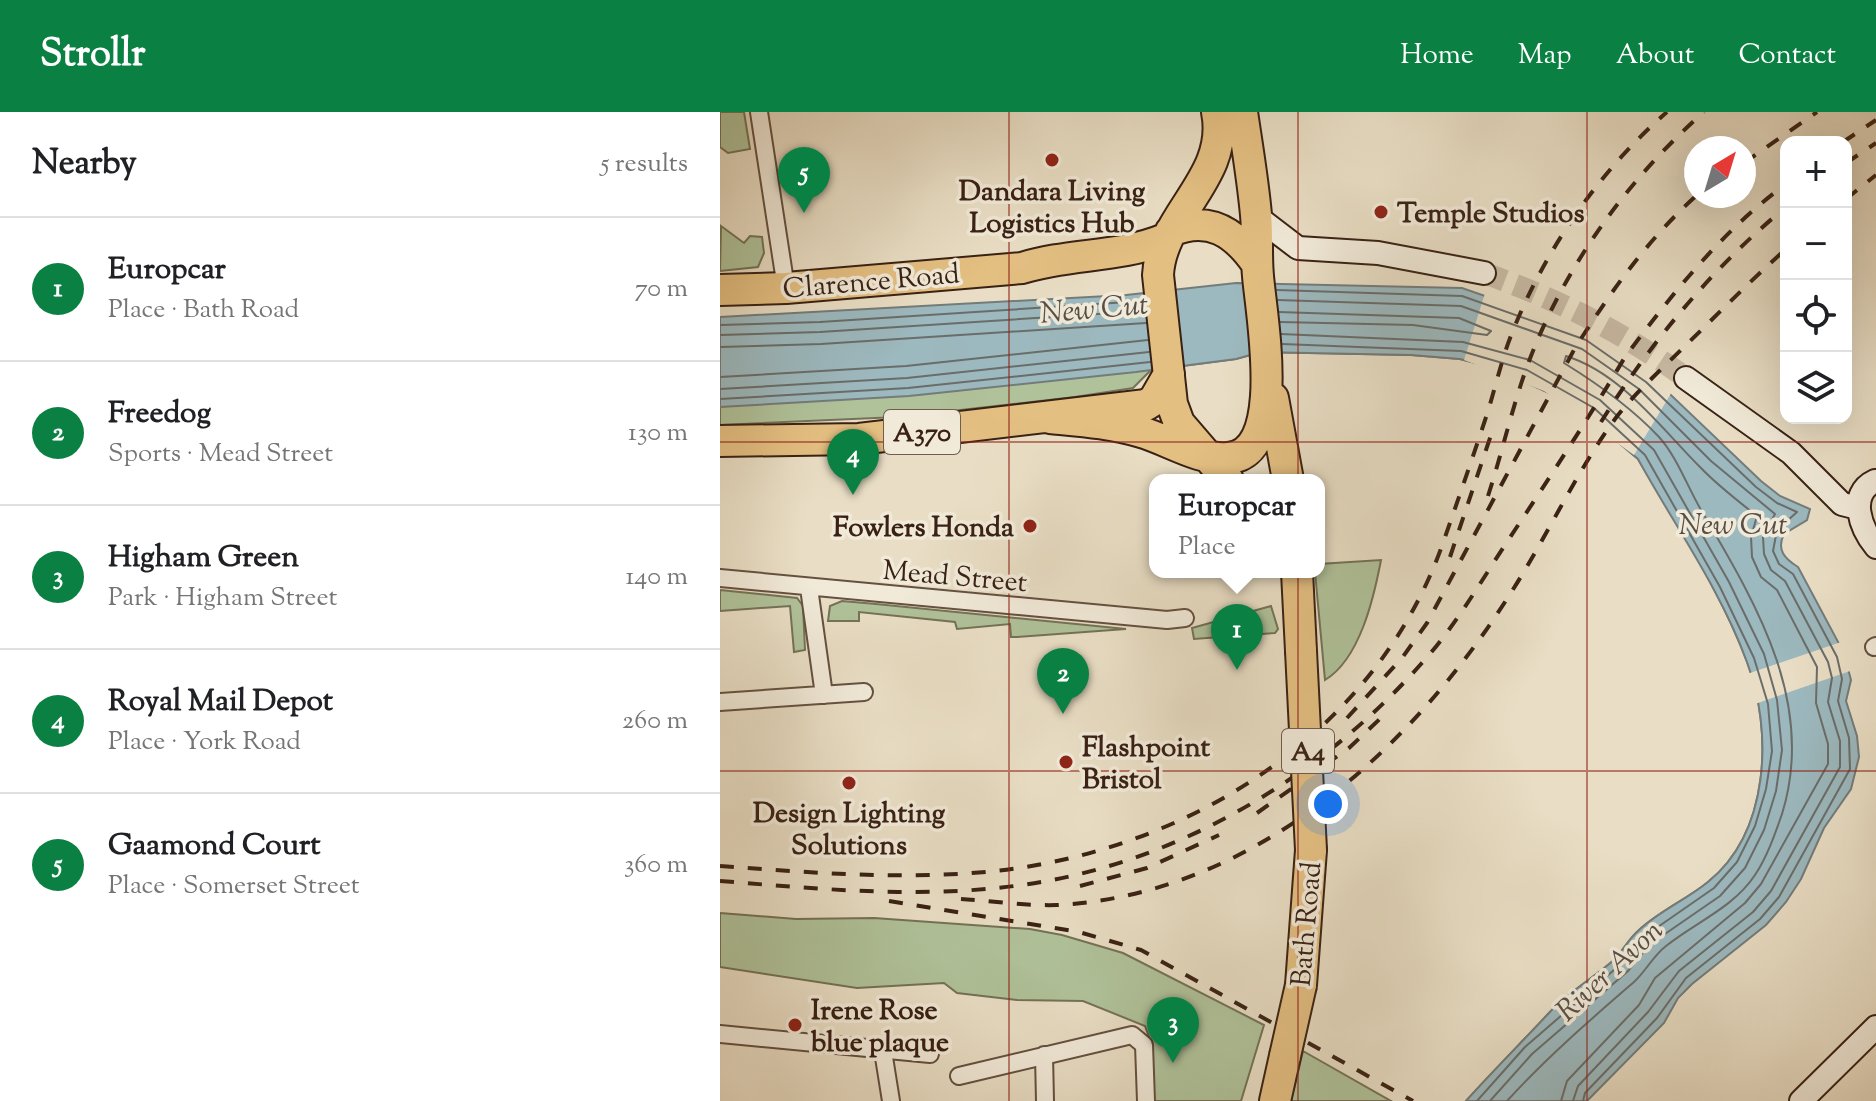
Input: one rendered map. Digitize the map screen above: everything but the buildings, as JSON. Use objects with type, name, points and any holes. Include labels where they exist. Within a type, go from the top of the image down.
[{"type":"highway","points":[[1217,112],[1220,137],[1214,159],[1168,235],[1159,254],[1152,284],[1167,382],[1179,423],[1222,474]]},
{"type":"highway","points":[[1242,112],[1256,216],[1257,270],[1267,384],[1287,474]]},
{"type":"highway","name":"Clarence Road","points":[[720,290],[786,288],[1022,268],[1045,261],[1129,252],[1187,225],[1215,225],[1232,235],[1257,270]]},
{"type":"highway","name":"Clarence Road","points":[[1022,268],[1152,284]]},
{"type":"highway","name":"A370","points":[[720,441],[859,439],[1050,418],[1146,405],[1154,400],[1167,382]]},
{"type":"highway","points":[[1179,423],[1205,438],[1229,441],[1245,433],[1267,384]]},
{"type":"highway","points":[[1205,456],[1226,459],[1243,454],[1261,431],[1267,384]]},
{"type":"highway","name":"A370","points":[[1050,418],[1121,427],[1205,456]]},
{"type":"highway","name":"Bath Road","points":[[1282,578],[1301,643]]},
{"type":"highway","name":"Bath Road","points":[[1275,1101],[1301,985],[1311,850],[1297,578]]},
{"type":"highway","name":"Bath Road","points":[[1265,1101],[1283,1062]]},
{"type":"street","points":[[759,112],[786,288]]},
{"type":"street","points":[[1256,216],[1290,245],[1311,251],[1378,253],[1484,273]]},
{"type":"street","points":[[1686,378],[1791,453],[1842,504],[1858,508]]},
{"type":"street","points":[[1875,481],[1863,489],[1858,508],[1862,524],[1876,547]]},
{"type":"street","name":"Mead Street","points":[[720,578],[1167,620],[1185,618]]},
{"type":"street","points":[[809,588],[824,695]]},
{"type":"street","points":[[720,702],[864,692]]},
{"type":"street","points":[[1801,1101],[1876,1027]]},
{"type":"street","points":[[720,1034],[930,1054]]},
{"type":"street","points":[[959,1076],[1132,1035],[1140,1038],[1144,1045],[1146,1101]]},
{"type":"street","points":[[883,1051],[891,1101]]},
{"type":"street","points":[[1044,1055],[1045,1101]]},
{"type":"green space","points":[[720,112],[744,112],[750,149],[728,153],[720,147]]},
{"type":"green space","points":[[721,226],[744,243],[750,236],[762,237],[764,253],[758,267],[720,271]]},
{"type":"green space","points":[[1421,334],[1611,416],[1772,652],[1764,837],[1466,1101],[1556,1005],[1615,959],[1638,931],[1708,882],[1729,861],[1744,836],[1754,809],[1760,779],[1761,718],[1747,662],[1711,584],[1638,459],[1573,404],[1495,368],[1460,359],[1411,355],[1261,352],[1236,359],[1151,370],[1133,388],[1075,397],[898,417],[720,425],[720,376]]},
{"type":"green space","points":[[1381,560],[1364,626],[1348,658],[1325,680],[1316,578],[1325,578],[1325,564]]},
{"type":"green space","points":[[720,590],[797,598],[803,606],[805,650],[794,652],[790,606],[720,611]]},
{"type":"green space","points":[[842,601],[1126,629],[1011,637],[1010,624],[957,629],[955,622],[859,612],[859,621],[828,621],[830,606]]},
{"type":"green space","points":[[1271,606],[1278,629],[1275,633],[1194,639],[1192,628]]},
{"type":"green space","points":[[720,913],[796,919],[874,918],[1030,929],[1062,935],[1123,953],[1264,1025],[1241,1101],[1151,1101],[1149,1037],[1145,1026],[1083,1001],[1017,1000],[957,993],[944,983],[857,988],[720,967]]},
{"type":"green space","points":[[1303,1051],[1391,1101],[1291,1101]]},
{"type":"water","name":"New Cut","points":[[1236,283],[1462,288],[1589,332],[1651,376],[1761,481],[1780,496],[1810,509],[1807,520],[1784,534],[1781,549],[1798,567],[1844,653],[1851,680],[1846,701],[1857,736],[1859,757],[1851,789],[1824,828],[1801,879],[1786,902],[1766,925],[1678,998],[1664,1023],[1587,1101],[1466,1101],[1556,1005],[1615,959],[1646,924],[1708,882],[1729,861],[1744,836],[1754,809],[1762,749],[1761,718],[1747,662],[1711,584],[1638,459],[1573,404],[1495,368],[1460,359],[1261,352],[1236,359],[1136,372],[909,396],[720,407],[720,317],[1126,295]]},
{"type":"pier","points":[[1486,290],[1591,329],[1630,353],[1673,390],[1634,455],[1544,391],[1464,360]]},
{"type":"pier","points":[[1841,642],[1848,651],[1853,670],[1755,704],[1747,674]]},
{"type":"tunnel","points":[[1484,273],[1589,318],[1686,378]]},
{"type":"railway","points":[[720,866],[907,875],[1019,868],[1088,853],[1155,831],[1219,800],[1278,762],[1331,717],[1377,665],[1415,606],[1444,540],[1508,342],[1525,302],[1576,214],[1619,160],[1667,112]]},
{"type":"railway","points":[[1488,496],[1535,345],[1572,271],[1619,202],[1674,140],[1704,112]]},
{"type":"railway","points":[[1756,155],[1817,112]]},
{"type":"railway","points":[[1852,136],[1876,120]]},
{"type":"railway","points":[[1852,159],[1876,143]]},
{"type":"railway","points":[[1852,194],[1876,175]]},
{"type":"railway","points":[[720,881],[909,892],[1022,885],[1079,874],[1135,858],[1241,810],[1290,779],[1381,706],[1433,650],[1643,333],[1719,243],[1780,189]]},
{"type":"railway","points":[[1347,718],[1402,658],[1427,623],[1575,348],[1645,249],[1684,207]]},
{"type":"railway","points":[[1601,422],[1640,363],[1685,307],[1734,254],[1785,208]]},
{"type":"railway","points":[[961,899],[1057,905],[1129,895],[1197,874],[1261,843],[1321,804],[1376,757],[1427,705],[1472,649],[1512,591],[1589,458],[1618,415],[1780,255]]},
{"type":"railway","points":[[1450,557],[1492,432]]},
{"type":"railway","points":[[1257,813],[1349,748],[1383,716]]},
{"type":"railway","points":[[1080,886],[1147,868],[1219,835]]},
{"type":"railway","points":[[889,901],[1079,932],[1141,950],[1413,1101]]},
{"type":"place","name":"Dandara Living Logistics Hub","points":[[1052,160]]},
{"type":"place","name":"Temple Studios","points":[[1381,212]]},
{"type":"place","name":"Gaamond Court","points":[[804,213]]},
{"type":"place","name":"Royal Mail Depot","points":[[853,495]]},
{"type":"place","name":"Fowlers Honda","points":[[1030,526]]},
{"type":"place","name":"Europcar","points":[[1237,670]]},
{"type":"place","name":"Freedog","points":[[1063,714]]},
{"type":"place","name":"Flashpoint Bristol","points":[[1066,762]]},
{"type":"place","name":"Design Lighting Solutions","points":[[849,783]]},
{"type":"place","name":"Irene Rose blue plaque","points":[[795,1025]]},
{"type":"place","name":"Higham Green","points":[[1173,1063]]},
{"type":"water label","name":"River Avon","points":[[1609,970]]}]
